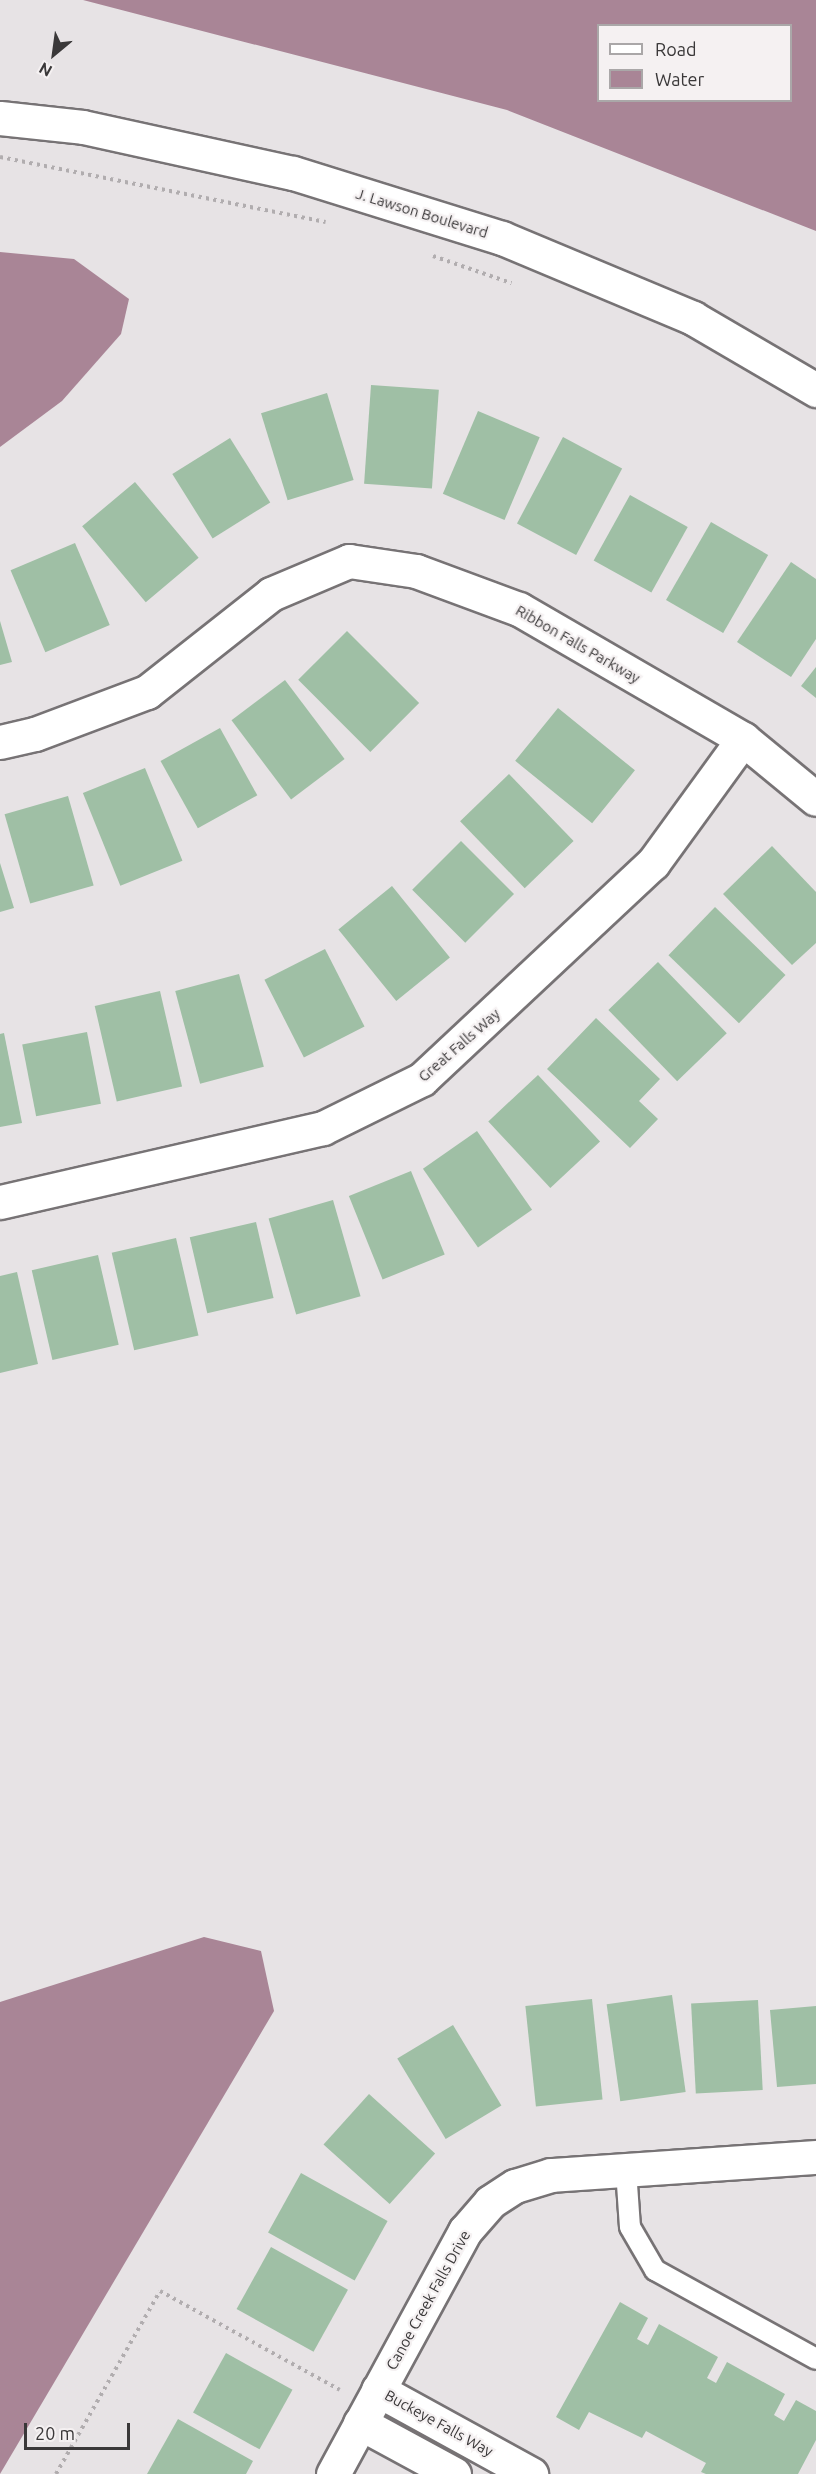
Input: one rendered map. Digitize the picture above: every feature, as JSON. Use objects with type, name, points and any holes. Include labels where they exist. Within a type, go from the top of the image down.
[{"type":"street","name":"J. Lawson Boulevard","points":[[0,118],[83,127],[293,173],[502,238],[693,318],[816,390]]},
{"type":"street","name":"Ribbon Falls Parkway","points":[[0,742],[35,734],[147,692],[271,594],[349,561],[416,571],[519,609],[743,739],[816,799]]},
{"type":"street","name":"Great Falls Way","points":[[0,1202],[323,1128],[422,1079],[653,863],[743,739]]},
{"type":"street","name":"Canoe Creek Falls Drive","points":[[333,2474],[465,2231],[490,2202],[515,2186],[551,2175],[816,2157]]},
{"type":"street","points":[[370,2407],[453,2474]]},
{"type":"street","name":"Buckeye Falls Way","points":[[370,2407],[531,2474]]},
{"type":"lane","points":[[626,2170],[630,2227],[655,2270],[816,2359]]},
{"type":"path","points":[[0,157],[330,224]]},
{"type":"path","points":[[425,253],[517,285]]},
{"type":"path","points":[[56,2474],[160,2291],[370,2407]]},
{"type":"water","points":[[83,0],[816,0],[816,231],[507,110]]},
{"type":"water","points":[[0,252],[74,259],[129,299],[121,334],[62,401],[0,447]]},
{"type":"water","points":[[204,1937],[261,1951],[274,2011],[0,2474],[0,2002]]},
{"type":"building","points":[[371,385],[439,390],[432,489],[364,484]]},
{"type":"building","points":[[327,393],[354,480],[288,500],[261,413]]},
{"type":"building","points":[[478,411],[540,437],[505,520],[443,494]]},
{"type":"building","points":[[563,437],[622,468],[576,555],[517,524]]},
{"type":"building","points":[[230,438],[270,502],[213,538],[172,474]]},
{"type":"building","points":[[135,482],[199,558],[146,602],[82,526]]},
{"type":"building","points":[[630,495],[688,527],[651,593],[594,561]]},
{"type":"building","points":[[711,522],[768,555],[723,633],[666,600]]},
{"type":"building","points":[[75,543],[110,625],[45,652],[11,570]]},
{"type":"building","points":[[791,562],[816,579],[816,639],[791,677],[737,642]]},
{"type":"building","points":[[0,621],[12,662],[0,665]]},
{"type":"building","points":[[347,631],[419,703],[370,752],[298,680]]},
{"type":"building","points":[[816,667],[816,698],[801,686]]},
{"type":"building","points":[[285,680],[345,759],[291,799],[231,720]]},
{"type":"building","points":[[558,708],[635,770],[592,823],[515,761]]},
{"type":"building","points":[[220,728],[257,795],[198,828],[161,761]]},
{"type":"building","points":[[145,768],[182,861],[120,886],[83,793]]},
{"type":"building","points":[[509,774],[574,841],[525,888],[460,821]]},
{"type":"building","points":[[68,796],[94,885],[30,904],[5,814]]},
{"type":"building","points":[[461,841],[514,894],[465,943],[412,890]]},
{"type":"building","points":[[772,846],[816,892],[816,943],[792,965],[723,894]]},
{"type":"building","points":[[0,863],[14,908],[0,912]]},
{"type":"building","points":[[392,886],[450,957],[396,1001],[338,929]]},
{"type":"building","points":[[715,907],[785,975],[739,1023],[668,955]]},
{"type":"building","points":[[325,949],[364,1027],[304,1057],[264,980]]},
{"type":"building","points":[[658,962],[727,1033],[677,1081],[608,1010]]},
{"type":"building","points":[[239,974],[264,1067],[200,1084],[175,991]]},
{"type":"building","points":[[160,991],[182,1086],[117,1102],[95,1006]]},
{"type":"building","points":[[596,1018],[660,1079],[639,1101],[658,1119],[630,1148],[547,1069]]},
{"type":"building","points":[[87,1032],[101,1104],[36,1116],[22,1045]]},
{"type":"building","points":[[4,1033],[22,1123],[0,1127],[0,1034]]},
{"type":"building","points":[[538,1075],[600,1142],[550,1188],[488,1121]]},
{"type":"building","points":[[477,1131],[532,1210],[478,1247],[423,1169]]},
{"type":"building","points":[[411,1171],[445,1254],[383,1280],[349,1196]]},
{"type":"building","points":[[333,1200],[361,1296],[296,1315],[269,1218]]},
{"type":"building","points":[[256,1222],[274,1298],[207,1313],[190,1237]]},
{"type":"building","points":[[176,1238],[198,1335],[134,1350],[112,1253]]},
{"type":"building","points":[[98,1255],[119,1345],[52,1360],[32,1270]]},
{"type":"building","points":[[17,1272],[38,1364],[0,1373],[0,1276]]},
{"type":"building","points":[[672,1995],[686,2092],[620,2101],[607,2004]]},
{"type":"building","points":[[592,1999],[603,2099],[536,2106],[525,2006]]},
{"type":"building","points":[[758,2000],[763,2090],[696,2093],[691,2004]]},
{"type":"building","points":[[816,2006],[816,2084],[777,2087],[770,2010]]},
{"type":"building","points":[[453,2025],[501,2106],[446,2139],[397,2058]]},
{"type":"building","points":[[369,2094],[435,2154],[390,2204],[323,2145]]},
{"type":"building","points":[[301,2173],[388,2221],[355,2280],[268,2232]]},
{"type":"building","points":[[271,2247],[348,2290],[314,2352],[237,2309]]},
{"type":"building","points":[[620,2302],[648,2318],[637,2339],[648,2345],[659,2324],[718,2357],[707,2378],[716,2383],[727,2362],[785,2394],[774,2415],[784,2421],[796,2400],[816,2411],[816,2440],[798,2474],[706,2474],[701,2472],[706,2463],[646,2431],[642,2438],[589,2412],[579,2430],[556,2417]]},
{"type":"building","points":[[226,2353],[292,2390],[260,2449],[193,2412]]},
{"type":"building","points":[[178,2419],[253,2461],[246,2474],[147,2474]]}]
